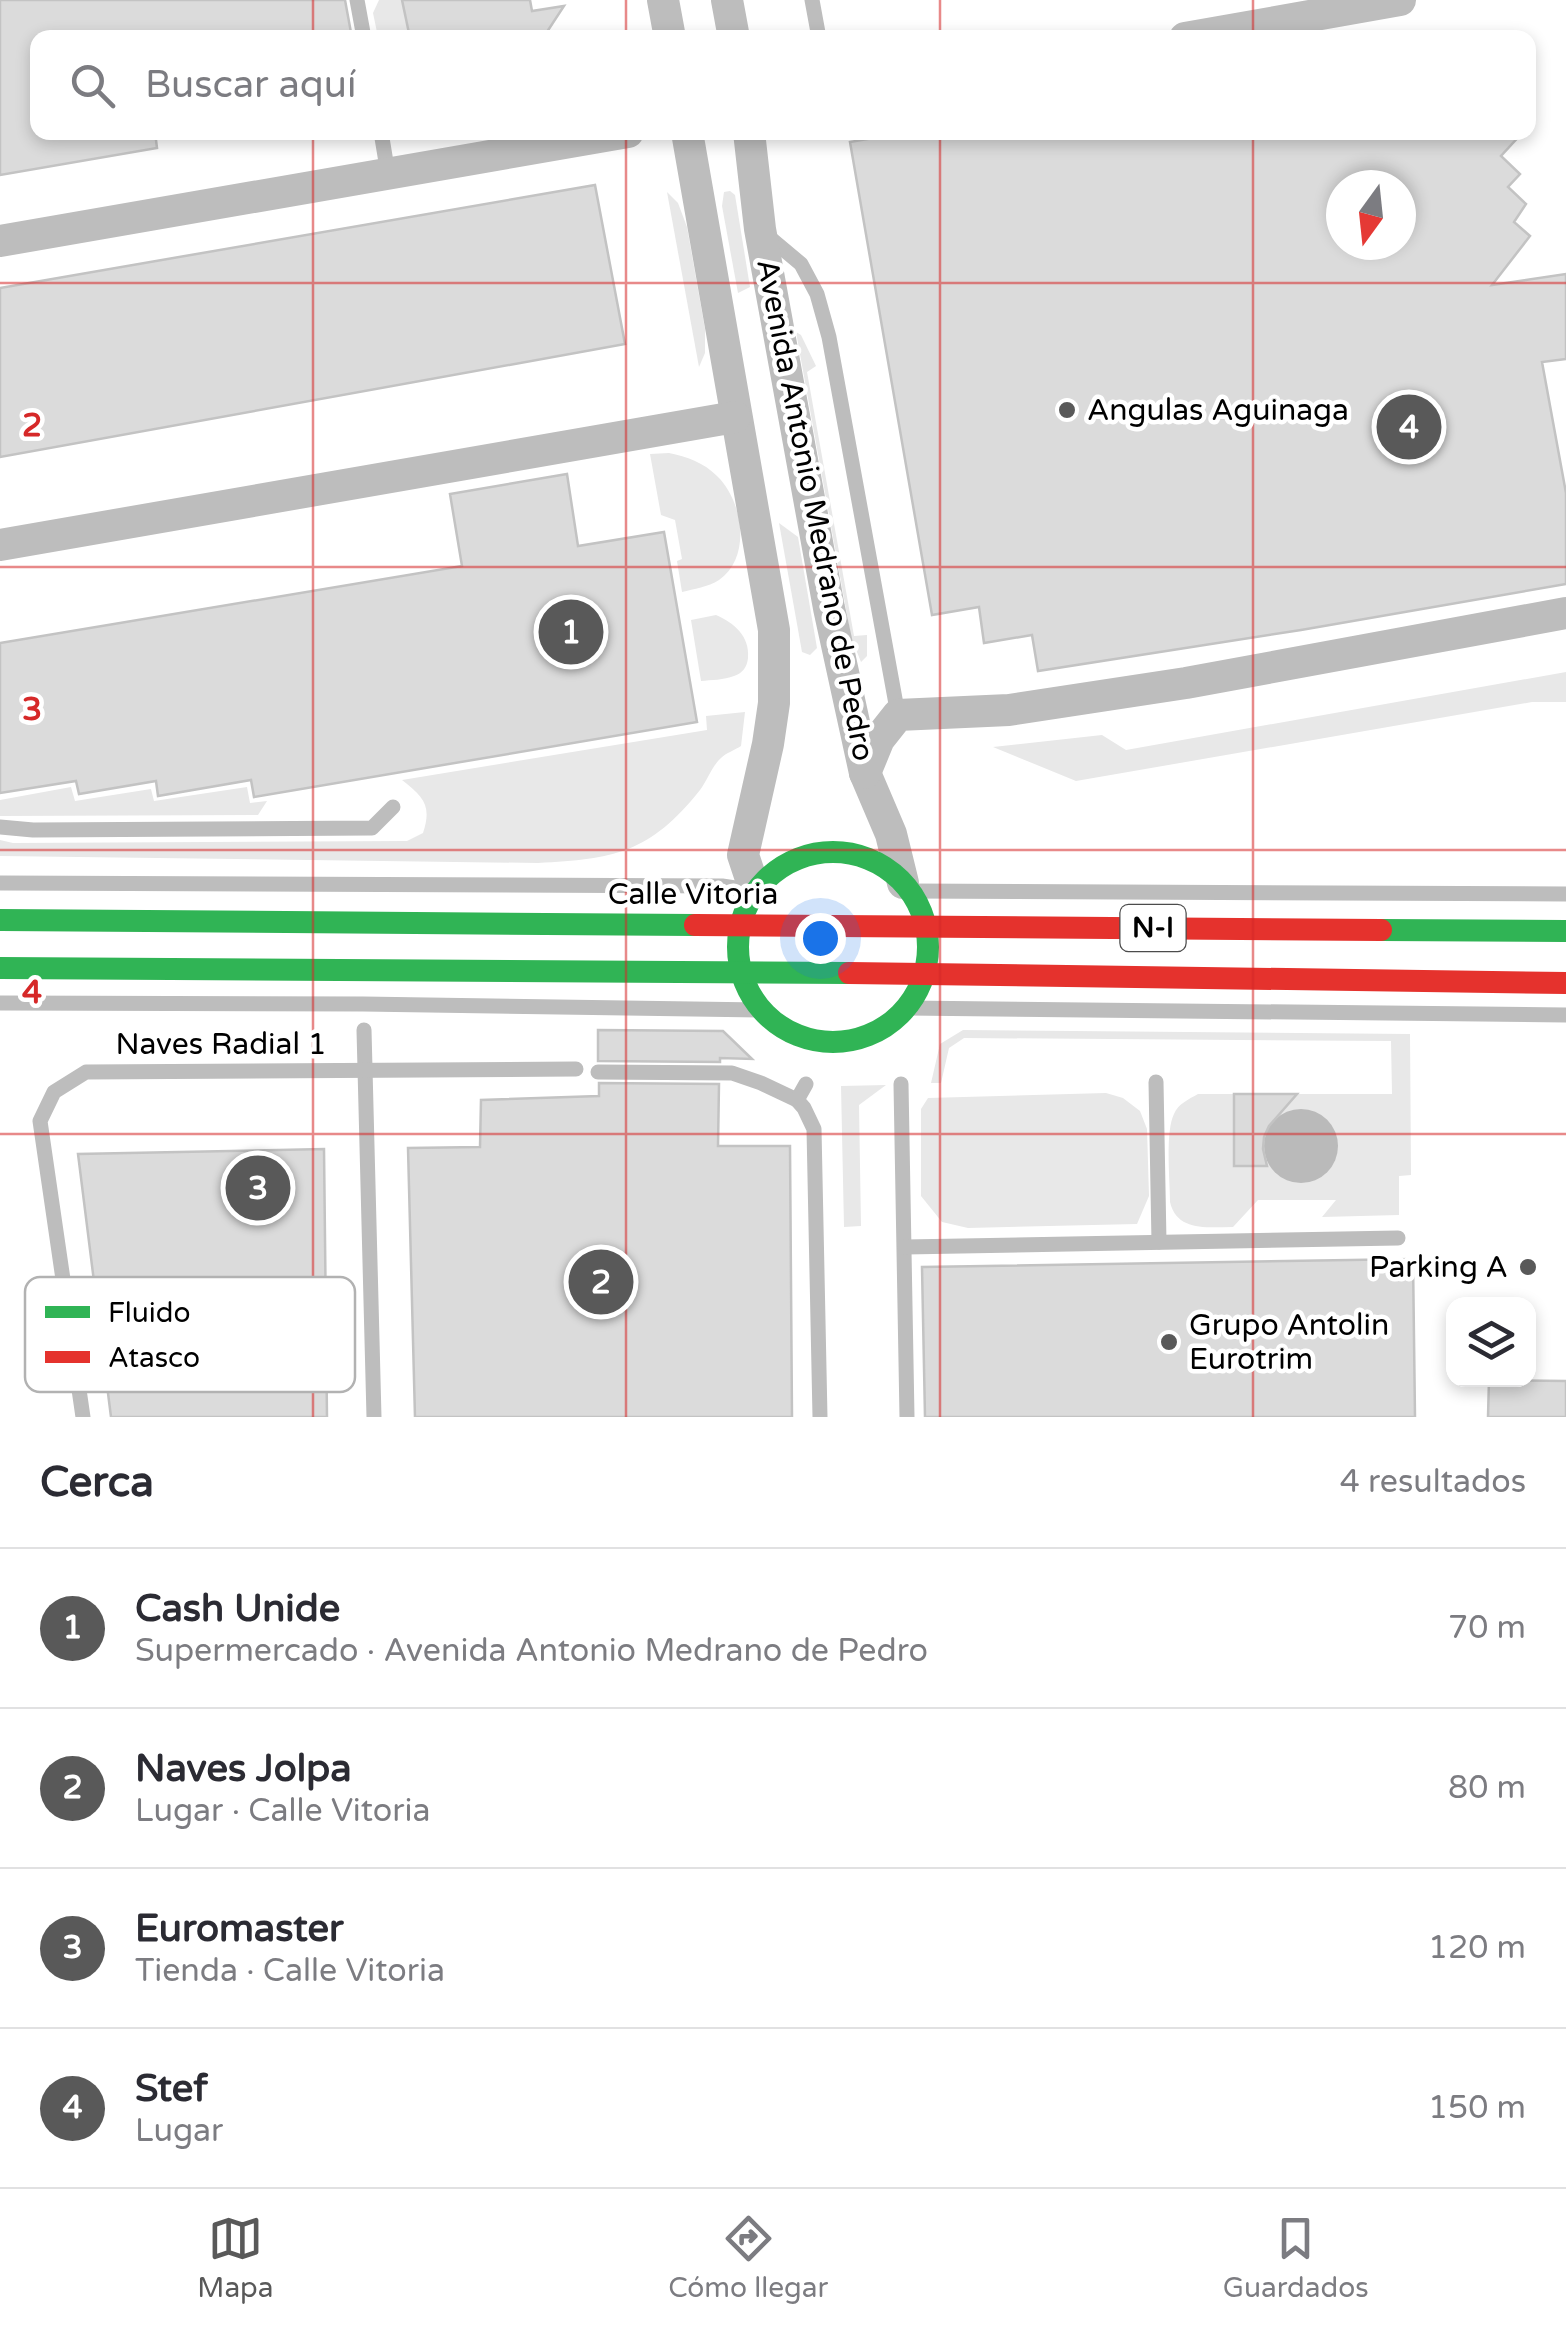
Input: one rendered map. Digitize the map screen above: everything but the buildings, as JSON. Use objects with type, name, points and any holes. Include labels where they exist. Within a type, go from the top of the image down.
[{"type":"highway","points":[[842,852],[871,860],[907,887],[926,927],[925,976],[907,1008],[887,1026],[871,1036],[822,1043],[780,1027],[760,1010],[740,972],[736,946],[746,907],[772,873],[794,860],[842,852]]},
{"type":"highway","name":"Calle Vitoria","points":[[0,920],[1566,932]]},
{"type":"highway","name":"N-I","points":[[0,968],[740,972],[1566,983]]},
{"type":"street","points":[[663,0],[669,30]]},
{"type":"street","points":[[727,0],[733,30]]},
{"type":"street","points":[[1231,30],[1400,0]]},
{"type":"street","points":[[0,241],[582,140]]},
{"type":"street","name":"Avenida Antonio Medrano de Pedro","points":[[688,140],[774,630],[774,703],[744,855],[755,891]]},
{"type":"street","name":"Avenida Antonio Medrano de Pedro","points":[[750,140],[760,229],[829,608],[866,773],[907,887]]},
{"type":"street","points":[[0,545],[735,418]]},
{"type":"street","points":[[866,773],[879,740],[898,715],[1010,710],[1186,683],[1566,614]]},
{"type":"lane","points":[[358,0],[363,30]]},
{"type":"lane","points":[[812,0],[818,30]]},
{"type":"lane","points":[[382,140],[388,174]]},
{"type":"lane","points":[[760,229],[801,264],[817,294],[898,715]]},
{"type":"lane","points":[[0,827],[372,828],[393,808]]},
{"type":"lane","points":[[0,883],[722,886],[755,891]]},
{"type":"lane","points":[[907,887],[1566,894]]},
{"type":"lane","points":[[0,1003],[760,1010]]},
{"type":"lane","points":[[907,1008],[1566,1015]]},
{"type":"lane","name":"Naves Radial 1","points":[[364,1030],[374,1417]]},
{"type":"lane","points":[[366,1072],[576,1069]]},
{"type":"lane","name":"Naves Radial 1","points":[[63,1277],[40,1120],[54,1092],[86,1072],[366,1072]]},
{"type":"lane","points":[[598,1072],[732,1074],[761,1082],[797,1100],[804,1108],[814,1129],[820,1417]]},
{"type":"lane","points":[[1156,1082],[1159,1242]]},
{"type":"lane","points":[[797,1100],[806,1084]]},
{"type":"lane","points":[[901,1084],[907,1417]]},
{"type":"lane","points":[[905,1246],[1398,1238]]},
{"type":"lane","name":"Naves Radial 1","points":[[79,1392],[83,1417]]},
{"type":"shaded area","points":[[379,0],[402,0],[408,30],[377,30],[373,13]]},
{"type":"shaded area","points":[[667,192],[678,203],[687,227],[705,329],[705,353],[699,367]]},
{"type":"shaded area","points":[[724,192],[735,195],[750,287],[738,293],[722,206]]},
{"type":"shaded area","points":[[796,332],[816,366],[807,372],[854,636],[867,635],[867,656],[861,662],[851,637]]},
{"type":"shaded area","points":[[669,453],[694,461],[717,476],[733,500],[740,529],[740,544],[729,570],[715,582],[682,592],[677,561],[682,559],[675,520],[661,515],[650,454]]},
{"type":"shaded area","points":[[779,523],[798,537],[817,648],[810,655],[802,652]]},
{"type":"shaded area","points":[[716,615],[735,626],[744,637],[747,661],[737,675],[701,681],[691,620]]},
{"type":"shaded area","points":[[1566,672],[1566,702],[1532,702],[1076,781],[993,747],[1102,735],[1126,750]]},
{"type":"shaded area","points":[[745,712],[741,746],[718,761],[682,811],[647,840],[609,855],[538,863],[0,856],[0,840],[407,841],[423,833],[427,816],[421,797],[402,780],[707,730],[706,716]]},
{"type":"shaded area","points":[[71,787],[75,801],[151,789],[154,801],[247,787],[250,803],[267,801],[258,815],[0,816],[0,800]]},
{"type":"shaded area","points":[[963,1030],[1410,1034],[1411,1175],[1399,1176],[1399,1215],[1322,1217],[1336,1200],[1258,1200],[1233,1227],[1204,1227],[1179,1219],[1170,1202],[1171,1122],[1184,1102],[1198,1094],[1392,1094],[1391,1041],[964,1038],[949,1048],[941,1083],[931,1083],[940,1044]]},
{"type":"shaded area","points":[[886,1085],[859,1105],[861,1226],[844,1227],[841,1086]]},
{"type":"shaded area","points":[[1106,1093],[1123,1098],[1140,1111],[1147,1129],[1149,1196],[1137,1224],[968,1228],[942,1222],[921,1196],[921,1109],[928,1098]]},
{"type":"shaded area","points":[[1301,1109],[1328,1119],[1338,1146],[1328,1173],[1301,1183],[1274,1173],[1264,1146],[1274,1119]]},
{"type":"traffic: fast","points":[[833,852],[870,859],[900,880],[921,910],[928,947],[921,984],[900,1014],[870,1035],[833,1042],[796,1035],[766,1014],[745,984],[738,947],[745,910],[766,880],[796,859],[833,852]]},
{"type":"traffic: fast","points":[[0,920],[695,925]]},
{"type":"traffic: fast","points":[[1381,930],[1566,931]]},
{"type":"traffic: fast","points":[[0,968],[849,973]]},
{"type":"traffic: jam","points":[[695,925],[1381,930]]},
{"type":"traffic: jam","points":[[849,973],[1566,983]]},
{"type":"place","name":"Angulas Aguinaga","points":[[1067,410]]},
{"type":"place","name":"Stef","points":[[1409,427]]},
{"type":"place","name":"Cash Unide","points":[[571,632]]},
{"type":"place","name":"Euromaster","points":[[258,1188]]},
{"type":"place","name":"Parking A","points":[[1528,1267]]},
{"type":"place","name":"Naves Jolpa","points":[[601,1282]]},
{"type":"place","name":"Grupo Antolin Eurotrim","points":[[1169,1342]]}]
